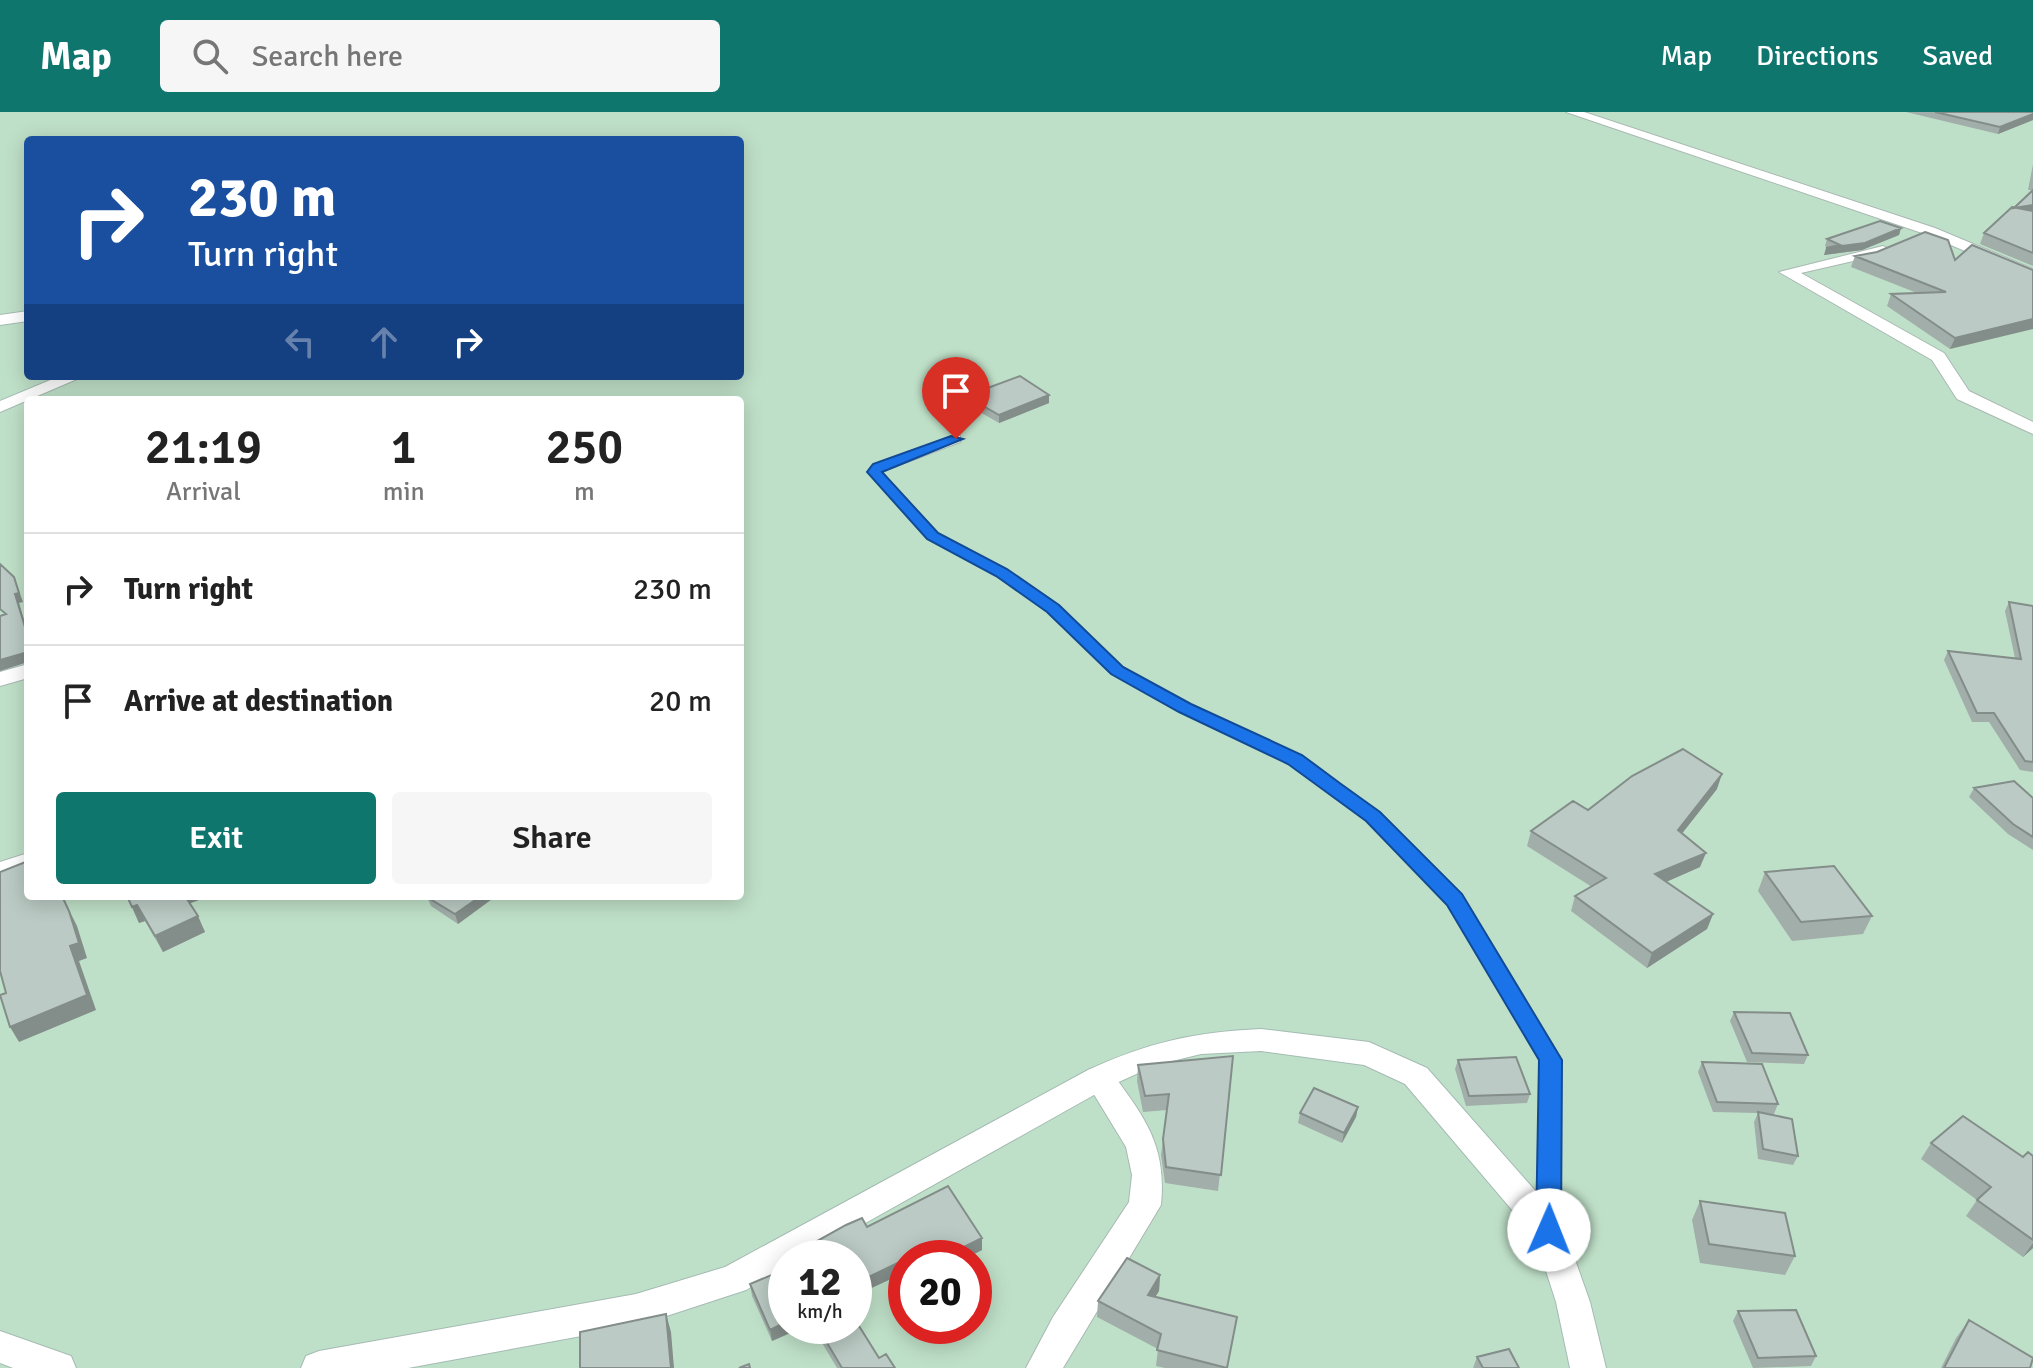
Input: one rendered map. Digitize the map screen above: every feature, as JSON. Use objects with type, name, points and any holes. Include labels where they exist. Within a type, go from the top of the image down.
[{"type":"street","points":[[1572,112],[1930,231],[2033,275]]},
{"type":"street","points":[[1930,231],[1867,257],[1787,272],[1938,357],[1963,395],[2033,429]]},
{"type":"street","points":[[0,320],[24,317]]},
{"type":"street","points":[[27,396],[65,380]]},
{"type":"street","points":[[0,407],[24,397]]},
{"type":"street","points":[[0,679],[24,672]]},
{"type":"street","points":[[0,872],[24,863]]},
{"type":"street","points":[[319,1368],[636,1310],[734,1279],[1099,1078],[1150,1055],[1201,1043],[1261,1040],[1369,1054],[1416,1076],[1452,1114],[1549,1230],[1573,1302],[1588,1368]]},
{"type":"street","points":[[1044,1368],[1065,1328],[1145,1205],[1148,1175],[1142,1147],[1135,1129],[1099,1078]]},
{"type":"street","points":[[0,1347],[58,1368]]},
{"type":"lane","points":[[956,439],[878,467],[874,472],[933,536],[1002,573],[1053,609],[1117,670],[1185,708],[1295,760],[1362,809],[1455,899],[1551,1060],[1549,1230]]},
{"type":"green space","points":[[0,112],[2033,112],[2033,1368],[0,1368]]},
{"type":"building","points":[[1935,112],[2033,112],[2033,114],[2000,127]]},
{"type":"building","points":[[2033,190],[2033,205],[2014,208]]},
{"type":"building","points":[[2012,207],[2033,211],[2033,253],[1984,233]]},
{"type":"building","points":[[1880,221],[1901,228],[1865,243],[1826,248],[1840,245],[1827,239]]},
{"type":"building","points":[[1925,232],[1948,240],[1955,260],[1972,245],[2033,270],[2033,319],[1955,338],[1891,294],[1946,292],[1855,256],[1877,252]]},
{"type":"building","points":[[1020,376],[1049,395],[999,415],[966,396]]},
{"type":"building","points":[[0,564],[14,577],[19,593],[15,594],[24,624],[24,653],[0,660],[0,616],[6,614],[0,609]]},
{"type":"building","points":[[2009,602],[2033,606],[2033,762],[2025,761],[1994,713],[1977,713],[1948,651],[2021,659]]},
{"type":"building","points":[[1683,749],[1722,774],[1678,830],[1706,853],[1655,874],[1713,914],[1652,953],[1575,896],[1606,878],[1531,831],[1573,801],[1588,810],[1632,776]]},
{"type":"building","points":[[2014,781],[2033,798],[2033,837],[2013,824],[1974,788]]},
{"type":"building","points":[[24,863],[24,900],[64,900],[79,943],[70,946],[87,995],[10,1027],[0,995],[6,993],[0,971],[0,872]]},
{"type":"building","points":[[1834,866],[1872,916],[1801,922],[1765,872]]},
{"type":"building","points":[[129,900],[188,900],[198,916],[155,936],[137,905],[132,907]]},
{"type":"building","points":[[432,900],[475,900],[455,914]]},
{"type":"building","points":[[1734,1012],[1790,1013],[1808,1055],[1752,1053]]},
{"type":"building","points":[[1233,1056],[1221,1175],[1166,1167],[1163,1139],[1169,1094],[1145,1096],[1138,1065]]},
{"type":"building","points":[[1516,1057],[1530,1094],[1469,1096],[1458,1060]]},
{"type":"building","points":[[1702,1062],[1762,1064],[1778,1104],[1717,1102]]},
{"type":"building","points":[[1314,1088],[1358,1107],[1344,1133],[1300,1113]]},
{"type":"building","points":[[1758,1112],[1792,1119],[1798,1156],[1763,1149]]},
{"type":"building","points":[[1963,1116],[2023,1157],[2028,1152],[2033,1156],[2033,1240],[1977,1200],[1991,1187],[1931,1143]]},
{"type":"building","points":[[948,1186],[982,1238],[888,1240],[888,1268],[872,1275],[872,1240],[819,1240],[862,1218],[867,1227]]},
{"type":"building","points":[[1700,1201],[1785,1213],[1795,1256],[1709,1244]]},
{"type":"building","points":[[1127,1258],[1160,1275],[1148,1295],[1237,1317],[1227,1368],[1157,1350],[1161,1334],[1098,1301]]},
{"type":"building","points":[[768,1276],[768,1325],[750,1284]]},
{"type":"building","points":[[1796,1310],[1816,1356],[1758,1358],[1738,1311]]},
{"type":"building","points":[[666,1314],[671,1368],[580,1368],[580,1332]]},
{"type":"building","points":[[1969,1320],[2033,1358],[2030,1368],[1944,1368]]},
{"type":"building","points":[[828,1344],[870,1344],[879,1358],[886,1354],[895,1368],[842,1368]]},
{"type":"building","points":[[1509,1349],[1519,1368],[1483,1368],[1477,1357]]},
{"type":"route","points":[[956,439],[878,467],[874,472],[933,536],[1002,573],[1053,609],[1117,670],[1185,708],[1295,760],[1334,788],[1373,817],[1455,899],[1551,1060],[1549,1230]]}]
